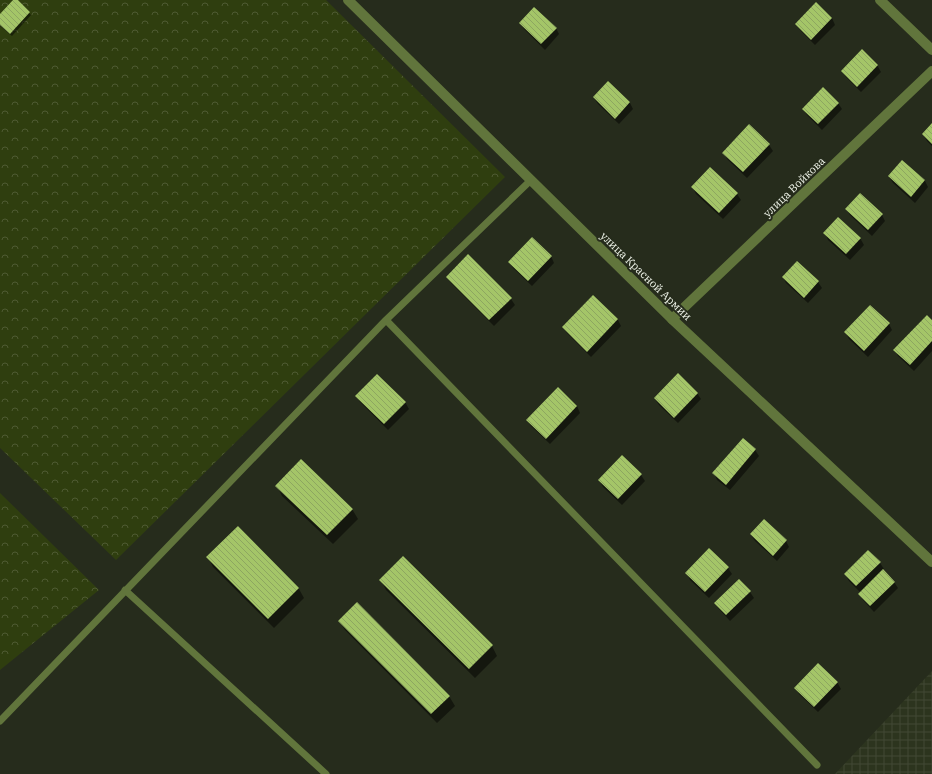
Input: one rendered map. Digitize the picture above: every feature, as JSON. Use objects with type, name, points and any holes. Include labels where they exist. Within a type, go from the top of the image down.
[{"type":"street","name":"улица Красной Армии","points":[[348,0],[672,319],[932,562]]},
{"type":"street","points":[[880,0],[932,50]]},
{"type":"street","name":"улица Войкова","points":[[672,319],[932,71]]},
{"type":"lane","points":[[0,721],[386,320],[530,180]]},
{"type":"lane","points":[[386,320],[817,765]]},
{"type":"lane","points":[[125,590],[326,774]]},
{"type":"shaded area","points":[[932,671],[932,774],[835,774]]},
{"type":"green space","points":[[0,0],[326,0],[505,177],[116,560],[0,448]]},
{"type":"green space","points":[[0,493],[99,590],[0,670]]},
{"type":"building","points":[[13,0],[18,0],[30,12],[10,34],[0,25],[0,14]]},
{"type":"building","points":[[816,2],[832,18],[811,40],[795,24]]},
{"type":"building","points":[[534,7],[557,28],[541,44],[519,23]]},
{"type":"building","points":[[862,49],[878,65],[857,87],[841,71]]},
{"type":"building","points":[[608,81],[630,102],[615,119],[593,97]]},
{"type":"building","points":[[823,87],[839,103],[818,124],[802,109]]},
{"type":"building","points":[[932,123],[932,144],[922,134]]},
{"type":"building","points":[[749,124],[770,144],[743,172],[722,153]]},
{"type":"building","points":[[902,160],[925,180],[911,197],[888,176]]},
{"type":"building","points":[[710,167],[738,193],[719,213],[691,187]]},
{"type":"building","points":[[860,193],[883,214],[868,230],[845,209]]},
{"type":"building","points":[[838,217],[861,238],[846,254],[823,233]]},
{"type":"building","points":[[532,237],[552,256],[528,281],[508,262]]},
{"type":"building","points":[[468,254],[512,298],[489,320],[446,277]]},
{"type":"building","points":[[797,261],[819,281],[804,298],[782,277]]},
{"type":"building","points":[[593,295],[618,319],[587,352],[562,327]]},
{"type":"building","points":[[870,305],[890,323],[864,351],[844,332]]},
{"type":"building","points":[[927,315],[932,320],[932,341],[910,365],[893,350]]},
{"type":"building","points":[[678,373],[698,393],[674,418],[654,398]]},
{"type":"building","points":[[377,374],[406,402],[384,424],[355,396]]},
{"type":"building","points":[[558,387],[577,406],[546,439],[526,420]]},
{"type":"building","points":[[743,438],[756,449],[726,485],[712,473]]},
{"type":"building","points":[[622,455],[642,474],[618,499],[598,480]]},
{"type":"building","points":[[301,459],[353,509],[327,535],[275,486]]},
{"type":"building","points":[[764,519],[787,540],[773,556],[750,534]]},
{"type":"building","points":[[238,526],[299,588],[268,619],[206,557]]},
{"type":"building","points":[[709,548],[729,567],[705,592],[685,573]]},
{"type":"building","points":[[868,550],[881,562],[856,586],[844,574]]},
{"type":"building","points":[[403,556],[493,645],[469,669],[379,580]]},
{"type":"building","points":[[883,569],[895,582],[870,606],[858,594]]},
{"type":"building","points":[[739,579],[751,591],[726,615],[714,603]]},
{"type":"building","points":[[357,602],[450,696],[431,714],[338,621]]},
{"type":"building","points":[[818,663],[838,682],[814,707],[794,688]]}]
